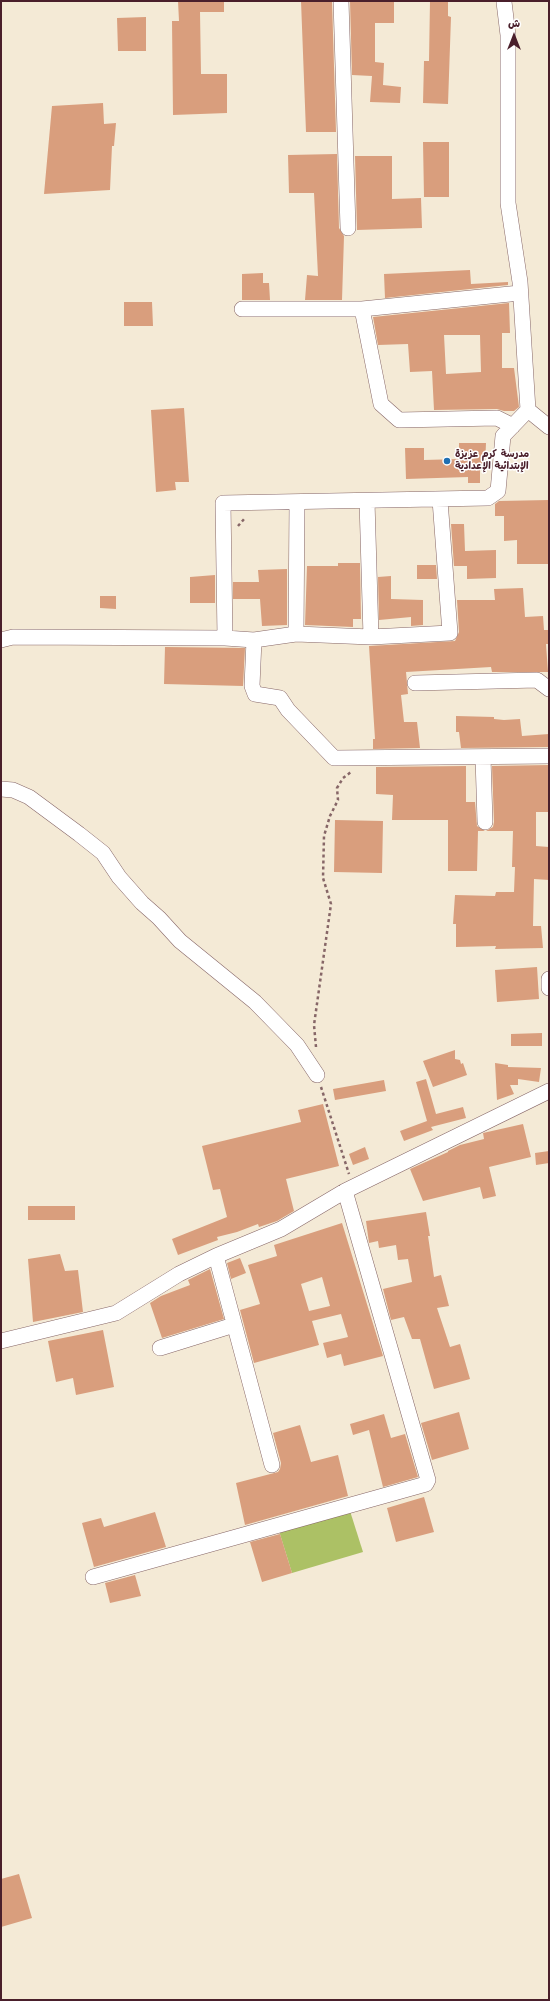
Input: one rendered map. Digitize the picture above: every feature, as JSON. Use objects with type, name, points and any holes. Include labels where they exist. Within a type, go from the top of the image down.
[{"type":"street","points":[[341,1],[348,228]]},
{"type":"street","points":[[225,638],[223,503],[488,498],[498,491],[503,436],[528,410],[520,293],[508,203],[508,35],[503,1]]},
{"type":"street","points":[[242,309],[362,309],[520,293]]},
{"type":"street","points":[[362,309],[381,404],[399,420],[497,418],[513,426]]},
{"type":"street","points":[[528,410],[549,427]]},
{"type":"street","points":[[1,640],[13,637],[225,638],[254,640],[296,634],[370,637],[450,633],[440,500]]},
{"type":"street","points":[[367,501],[370,637]]},
{"type":"street","points":[[296,634],[297,502]]},
{"type":"street","points":[[254,640],[252,686],[254,694],[280,698],[288,710],[334,758],[549,756]]},
{"type":"street","points":[[415,683],[537,680],[549,689]]},
{"type":"street","points":[[483,757],[485,822]]},
{"type":"street","points":[[1,789],[13,790],[28,797],[103,853],[119,876],[142,903],[159,918],[180,941],[256,1002],[297,1045],[317,1075]]},
{"type":"street","points":[[549,979],[549,988]]},
{"type":"street","points":[[1,1341],[116,1313],[179,1274],[281,1228],[349,1189],[549,1091]]},
{"type":"street","points":[[93,1577],[426,1484],[428,1480],[349,1189]]},
{"type":"street","points":[[216,1256],[272,1465]]},
{"type":"street","points":[[160,1348],[234,1325]]},
{"type":"path","points":[[237,527],[250,514]]},
{"type":"path","points":[[349,1189],[317,1075],[314,1025],[331,904],[322,878],[324,836],[330,816],[338,800],[337,788],[343,778],[368,757]]},
{"type":"green space","points":[[350,1511],[363,1552],[292,1573],[279,1531]]},
{"type":"building","points":[[178,1],[224,1],[224,12],[200,12],[201,74],[227,74],[227,113],[173,115],[172,21],[179,21]]},
{"type":"building","points":[[301,1],[332,1],[336,132],[306,132]]},
{"type":"building","points":[[350,1],[394,1],[394,23],[375,23],[375,62],[384,63],[383,85],[401,87],[400,103],[370,102],[372,76],[352,75]]},
{"type":"building","points":[[430,1],[448,1],[448,16],[451,17],[448,104],[423,103],[424,61],[429,61]]},
{"type":"building","points":[[146,17],[146,51],[118,51],[117,18]]},
{"type":"building","points":[[103,103],[104,124],[116,123],[114,146],[112,146],[110,190],[44,194],[52,106]]},
{"type":"building","points":[[423,142],[449,142],[449,197],[424,197]]},
{"type":"building","points":[[337,154],[339,228],[344,236],[342,300],[305,300],[307,275],[318,276],[314,193],[289,193],[288,155]]},
{"type":"building","points":[[355,156],[392,156],[392,199],[421,198],[422,228],[357,230]]},
{"type":"building","points":[[470,270],[471,284],[508,282],[508,285],[385,298],[384,274]]},
{"type":"building","points":[[263,273],[263,283],[269,283],[270,300],[242,300],[242,274]]},
{"type":"building","points":[[124,302],[152,302],[153,326],[124,326]]},
{"type":"building","points":[[509,303],[510,333],[502,333],[502,368],[514,368],[519,407],[514,411],[497,409],[434,410],[432,371],[410,372],[408,344],[378,345],[373,317]],"holes":[[[444,335],[480,335],[481,372],[446,374]]]},
{"type":"building","points":[[184,408],[189,482],[175,482],[176,490],[156,492],[151,410]]},
{"type":"building","points":[[459,443],[486,443],[485,466],[480,466],[480,483],[468,483],[468,477],[406,479],[405,448],[424,448],[424,460],[459,459]]},
{"type":"building","points":[[549,500],[549,564],[517,564],[517,540],[504,541],[504,516],[495,516],[495,504],[499,501]]},
{"type":"building","points":[[451,524],[464,524],[465,551],[496,550],[496,578],[467,579],[467,566],[454,566]]},
{"type":"building","points":[[338,563],[360,563],[361,619],[353,619],[353,627],[305,625],[307,566],[338,566]]},
{"type":"building","points":[[417,565],[436,565],[437,579],[417,579]]},
{"type":"building","points":[[287,569],[287,625],[262,626],[260,599],[233,599],[233,582],[259,582],[258,570]]},
{"type":"building","points":[[215,575],[215,603],[190,603],[190,577]]},
{"type":"building","points":[[391,576],[391,599],[423,600],[423,625],[411,626],[411,617],[379,620],[378,577]]},
{"type":"building","points":[[523,588],[525,617],[543,616],[544,630],[549,630],[549,644],[546,644],[548,672],[492,672],[491,667],[406,672],[408,694],[401,695],[404,722],[417,722],[420,748],[373,749],[373,739],[375,739],[369,646],[455,641],[459,632],[457,600],[495,600],[494,589]]},
{"type":"building","points":[[100,596],[116,596],[116,609],[100,608]]},
{"type":"building","points":[[165,647],[245,648],[243,686],[164,684]]},
{"type":"building","points":[[456,716],[494,717],[494,719],[504,720],[520,719],[522,736],[549,734],[549,747],[461,748],[459,732],[456,732]]},
{"type":"building","points":[[549,765],[549,812],[536,812],[536,846],[549,847],[549,880],[534,879],[533,926],[541,926],[543,948],[495,949],[496,946],[456,947],[456,924],[453,924],[455,895],[495,896],[496,892],[514,892],[515,867],[512,867],[513,831],[486,831],[493,827],[494,822],[492,766]]},
{"type":"building","points":[[466,766],[466,802],[475,802],[477,826],[485,831],[478,831],[477,871],[448,871],[448,820],[392,820],[393,795],[376,794],[376,767]]},
{"type":"building","points":[[335,820],[383,821],[382,873],[334,872]]},
{"type":"building","points":[[537,967],[539,999],[497,1002],[495,970]]},
{"type":"building","points":[[542,1033],[542,1046],[511,1046],[511,1034]]},
{"type":"building","points":[[455,1050],[455,1059],[460,1060],[461,1064],[463,1063],[467,1075],[433,1087],[423,1061]]},
{"type":"building","points":[[495,1063],[508,1065],[508,1067],[541,1068],[539,1082],[518,1079],[518,1085],[510,1085],[514,1094],[497,1100]]},
{"type":"building","points":[[426,1079],[436,1114],[463,1107],[466,1118],[431,1127],[433,1130],[404,1141],[400,1131],[427,1121],[416,1082]]},
{"type":"building","points":[[384,1080],[386,1091],[335,1100],[333,1089]]},
{"type":"building","points":[[323,1104],[339,1166],[286,1179],[294,1211],[277,1221],[259,1227],[258,1224],[237,1232],[217,1237],[218,1240],[178,1255],[172,1239],[227,1217],[220,1189],[213,1190],[202,1146],[301,1122],[298,1110]]},
{"type":"building","points":[[523,1124],[531,1157],[489,1167],[496,1196],[483,1199],[480,1187],[423,1201],[410,1169],[460,1145],[484,1139],[483,1133]]},
{"type":"building","points":[[365,1147],[369,1159],[353,1165],[349,1154]]},
{"type":"building","points":[[549,1151],[549,1163],[536,1165],[535,1153]]},
{"type":"building","points":[[28,1206],[75,1206],[75,1220],[28,1220]]},
{"type":"building","points":[[426,1212],[434,1277],[441,1275],[449,1306],[437,1308],[450,1347],[460,1344],[470,1379],[434,1389],[420,1339],[412,1339],[404,1317],[391,1320],[383,1289],[412,1282],[408,1259],[398,1260],[396,1245],[379,1248],[378,1241],[369,1243],[366,1221]]},
{"type":"building","points":[[342,1223],[383,1356],[344,1366],[341,1354],[327,1358],[323,1343],[348,1337],[341,1314],[312,1321],[319,1345],[254,1363],[240,1310],[260,1304],[248,1265],[277,1256],[274,1245]],"holes":[[[322,1277],[330,1306],[309,1311],[301,1284]]]},
{"type":"building","points":[[60,1254],[65,1271],[78,1270],[83,1312],[33,1322],[28,1259]]},
{"type":"building","points":[[240,1258],[246,1273],[231,1279],[227,1263]]},
{"type":"building","points":[[210,1269],[224,1319],[162,1338],[150,1303],[161,1296],[190,1285],[188,1280]]},
{"type":"building","points":[[103,1330],[114,1387],[76,1395],[73,1378],[56,1382],[48,1341]]},
{"type":"building","points":[[459,1412],[469,1449],[432,1460],[421,1423]]},
{"type":"building","points":[[384,1414],[391,1438],[405,1434],[418,1477],[383,1487],[369,1430],[353,1435],[350,1424]]},
{"type":"building","points":[[300,1425],[311,1462],[338,1455],[348,1496],[245,1525],[236,1483],[278,1472],[281,1463],[273,1433]]},
{"type":"building","points":[[424,1497],[434,1532],[396,1542],[387,1508]]},
{"type":"building","points":[[155,1512],[166,1547],[94,1567],[82,1523],[101,1518],[104,1527]]},
{"type":"building","points":[[280,1534],[292,1573],[262,1582],[250,1542]]},
{"type":"building","points":[[135,1575],[141,1596],[110,1603],[105,1583]]},
{"type":"building","points":[[19,1874],[32,1918],[1,1927],[1,1879]]},
{"type":"place","name":"مدرسة كرم عزيزة الإبتدائية الإعدادية","points":[[447,461]]}]
